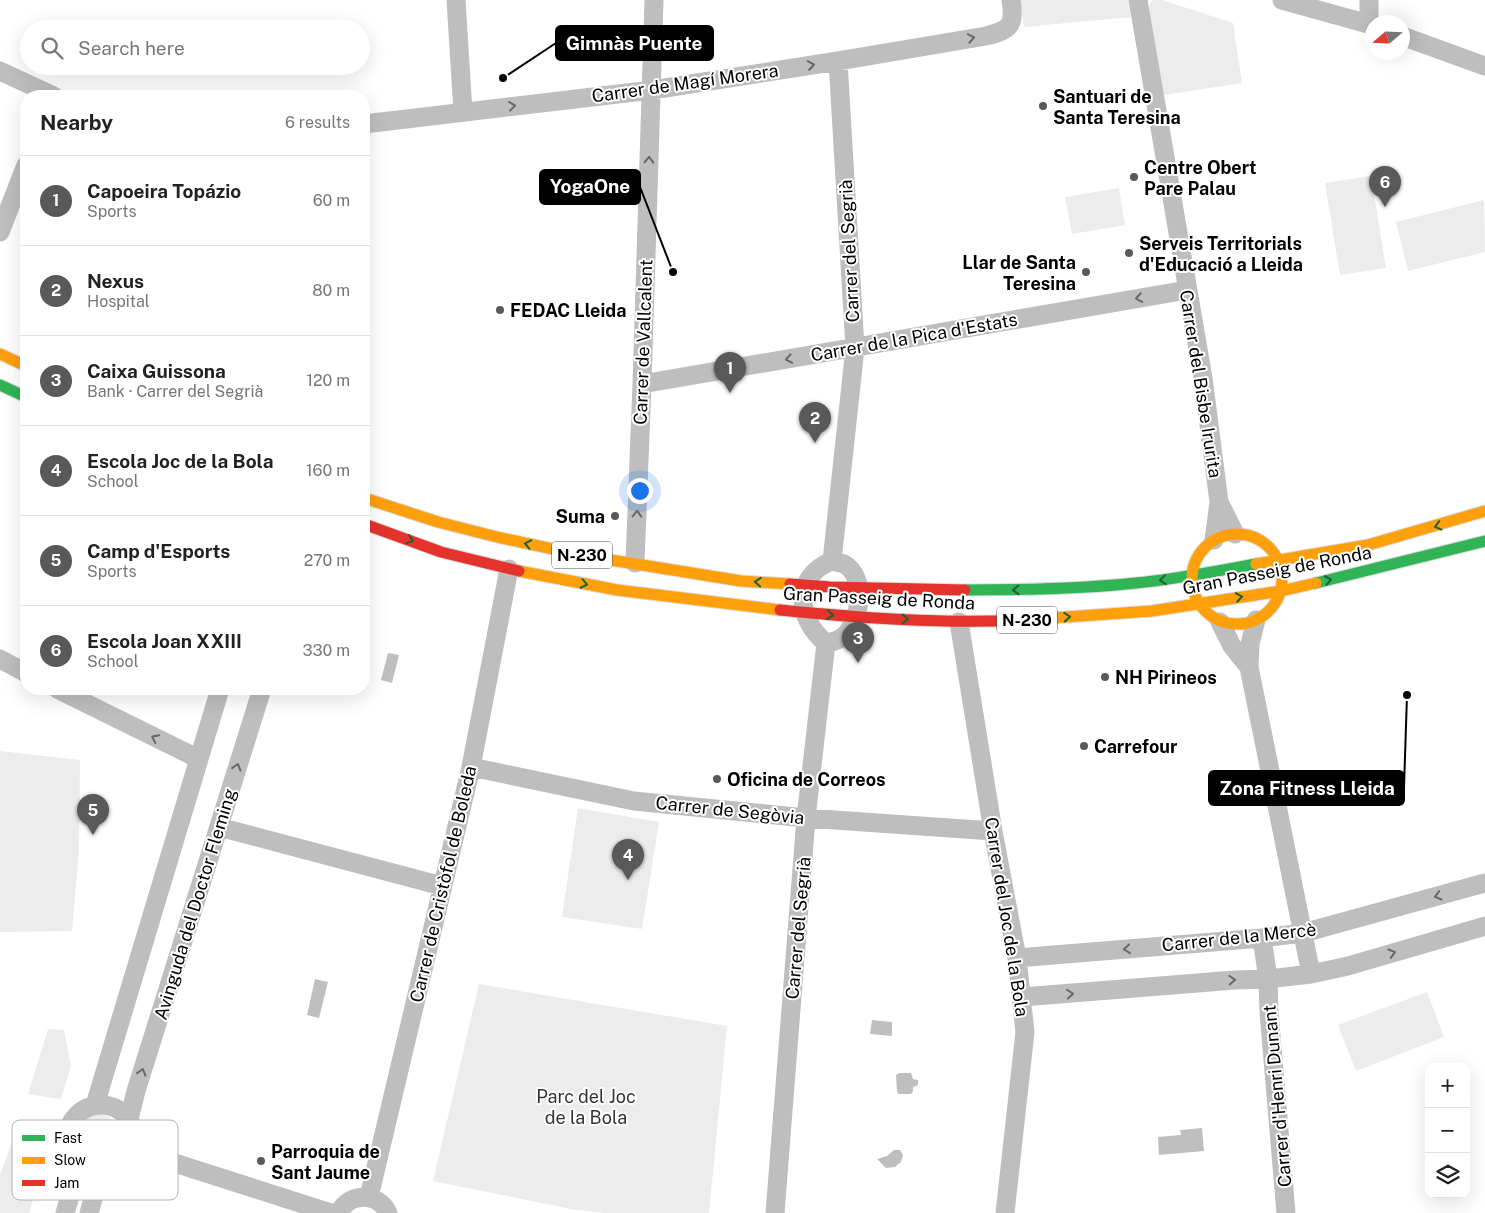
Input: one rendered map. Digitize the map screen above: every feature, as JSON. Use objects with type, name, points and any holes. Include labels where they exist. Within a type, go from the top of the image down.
[{"type":"main road","points":[[0,354],[20,363]]},
{"type":"main road","points":[[2,392],[20,396]]},
{"type":"main road","name":"Gran Passeig de Ronda","points":[[370,500],[438,522],[497,538],[586,556],[741,581],[923,590],[1015,590],[1135,583],[1191,576],[1368,545],[1485,511]]},
{"type":"main road","name":"Gran Passeig de Ronda","points":[[370,526],[442,552],[509,569],[616,590],[737,606],[959,622],[1021,620],[1152,611],[1281,591],[1485,541]]},
{"type":"main road","points":[[1235,534],[1246,535],[1259,540],[1270,548],[1278,560],[1282,575],[1281,591],[1274,605],[1264,616],[1250,623],[1235,625],[1220,622],[1208,614],[1198,603],[1193,592],[1191,576],[1197,557],[1204,547],[1214,540],[1235,534]]},
{"type":"street","points":[[456,0],[463,112]]},
{"type":"street","name":"Carrer de Vallcalent","points":[[635,563],[654,0]]},
{"type":"street","name":"Carrer de Magí Morera","points":[[370,123],[652,90],[838,61],[1004,32],[1013,16],[1011,0]]},
{"type":"street","name":"Carrer del Bisbe Irurita","points":[[1138,0],[1203,378],[1219,502],[1214,540]]},
{"type":"street","points":[[1282,0],[1365,23]]},
{"type":"street","points":[[1369,0],[1370,15]]},
{"type":"street","points":[[1410,39],[1485,66]]},
{"type":"street","name":"Carrer del Segrià","points":[[832,561],[855,348],[838,61]]},
{"type":"street","points":[[0,71],[40,90]]},
{"type":"street","points":[[0,232],[20,180]]},
{"type":"street","name":"Carrer de la Pica d'Estats","points":[[642,384],[1187,290]]},
{"type":"street","name":"Carrer del Bisbe Irurita","points":[[1219,502],[1235,534]]},
{"type":"street","points":[[832,561],[844,564],[854,574],[860,603],[852,627],[836,641],[826,643],[810,627],[804,612],[802,598],[806,584],[816,571],[832,561]]},
{"type":"street","name":"Carrer de Cristòfol de Boleda","points":[[369,1197],[471,767],[509,569]]},
{"type":"street","points":[[1256,620],[1250,644],[1249,668],[1311,974]]},
{"type":"street","name":"Carrer del Joc de la Bola","points":[[959,622],[993,831],[1017,958],[1025,1032],[1005,1213]]},
{"type":"street","points":[[1220,622],[1232,646],[1249,668]]},
{"type":"street","name":"Carrer del Segrià","points":[[775,1213],[806,818],[826,643]]},
{"type":"street","points":[[0,659],[20,670]]},
{"type":"street","points":[[68,695],[199,759]]},
{"type":"street","points":[[95,1105],[218,695]]},
{"type":"street","name":"Avinguda del Doctor Fleming","points":[[129,1119],[136,1091],[260,695]]},
{"type":"street","name":"Carrer de Segòvia","points":[[471,767],[634,800],[806,818],[993,831]]},
{"type":"street","points":[[219,827],[442,886]]},
{"type":"street","name":"Carrer de la Mercè","points":[[1017,958],[1303,933],[1485,883]]},
{"type":"street","points":[[1022,997],[1268,979],[1311,974],[1348,966],[1485,926]]},
{"type":"street","points":[[1262,938],[1268,979]]},
{"type":"street","name":"Carrer d'Henri Dunant","points":[[1268,979],[1286,1213]]},
{"type":"street","points":[[72,1120],[84,1109],[95,1105],[114,1107],[123,1112],[129,1119]]},
{"type":"street","points":[[178,1164],[331,1213]]},
{"type":"street","points":[[340,1213],[347,1203],[353,1199],[369,1197],[382,1204],[388,1213]]},
{"type":"street","points":[[65,1213],[69,1200]]},
{"type":"street","points":[[89,1213],[93,1200]]},
{"type":"green space","points":[[1020,0],[1128,0],[1131,17],[1024,27]]},
{"type":"green space","points":[[1153,0],[1162,0],[1233,23],[1242,83],[1164,95],[1148,12],[1150,3]]},
{"type":"green space","points":[[1371,176],[1386,268],[1340,275],[1325,183]]},
{"type":"green space","points":[[1119,188],[1125,225],[1072,234],[1065,197]]},
{"type":"green space","points":[[1484,200],[1485,252],[1408,271],[1396,222]]},
{"type":"green space","points":[[0,751],[80,760],[79,851],[72,931],[0,932]]},
{"type":"green space","points":[[578,808],[659,822],[642,929],[562,917]]},
{"type":"green space","name":"Parc del Joc de la Bola","points":[[479,984],[727,1026],[709,1213],[605,1213],[571,1209],[433,1181]]},
{"type":"green space","points":[[1427,992],[1444,1037],[1356,1071],[1338,1025]]},
{"type":"green space","points":[[48,1029],[64,1030],[71,1066],[61,1099],[28,1094]]},
{"type":"green space","points":[[97,1114],[112,1120],[82,1120]]},
{"type":"green space","points":[[12,1141],[12,1200],[33,1200],[29,1213],[0,1213],[0,1175]]},
{"type":"shaded area","points":[[388,653],[399,655],[392,683],[381,680]]},
{"type":"shaded area","points":[[315,979],[328,982],[319,1018],[307,1015]]},
{"type":"shaded area","points":[[872,1020],[892,1022],[892,1036],[870,1034]]},
{"type":"shaded area","points":[[899,1073],[911,1073],[913,1079],[918,1080],[918,1085],[913,1087],[911,1094],[899,1094],[897,1092],[896,1075]]},
{"type":"shaded area","points":[[1202,1128],[1204,1151],[1159,1155],[1158,1137],[1181,1135],[1180,1130]]},
{"type":"shaded area","points":[[894,1150],[900,1150],[903,1155],[901,1162],[895,1167],[886,1168],[877,1159],[887,1156]]},
{"type":"traffic: fast","points":[[0,385],[20,394]]},
{"type":"traffic: fast","points":[[1316,583],[1485,541]]},
{"type":"traffic: fast","points":[[965,590],[1051,589],[1115,585],[1196,575],[1256,564]]},
{"type":"traffic: slow","points":[[0,354],[20,363]]},
{"type":"traffic: slow","points":[[370,500],[438,522],[586,556],[741,581],[790,584]]},
{"type":"traffic: slow","points":[[1256,564],[1368,545],[1485,511]]},
{"type":"traffic: slow","points":[[1237,534],[1254,537],[1269,547],[1279,562],[1282,579],[1279,596],[1269,611],[1254,621],[1237,624],[1220,621],[1205,611],[1195,596],[1192,579],[1195,562],[1205,547],[1220,537],[1237,534]]},
{"type":"traffic: slow","points":[[519,571],[617,590],[780,610]]},
{"type":"traffic: slow","points":[[1023,620],[1152,611],[1281,591],[1316,583]]},
{"type":"traffic: jam","points":[[370,526],[441,552],[519,571]]},
{"type":"traffic: jam","points":[[790,584],[830,587],[965,590]]},
{"type":"traffic: jam","points":[[780,610],[901,620],[1023,620]]},
{"type":"place","name":"Gimnàs Puente","points":[[503,78]]},
{"type":"place","name":"Santuari de Santa Teresina","points":[[1043,106]]},
{"type":"place","name":"Centre Obert Pare Palau","points":[[1134,177]]},
{"type":"place","name":"Escola Joan XXIII","points":[[1385,207]]},
{"type":"place","name":"Serveis Territorials d'Educació a Lleida","points":[[1129,253]]},
{"type":"place","name":"YogaOne","points":[[673,272]]},
{"type":"place","name":"Llar de Santa Teresina","points":[[1086,272]]},
{"type":"place","name":"FEDAC Lleida","points":[[500,310]]},
{"type":"place","name":"Capoeira Topázio","points":[[730,393]]},
{"type":"place","name":"Nexus","points":[[815,443]]},
{"type":"place","name":"Suma","points":[[615,516]]},
{"type":"place","name":"Caixa Guissona","points":[[858,663]]},
{"type":"place","name":"NH Pirineos","points":[[1105,677]]},
{"type":"place","name":"Zona Fitness Lleida","points":[[1407,695]]},
{"type":"place","name":"Carrefour","points":[[1084,746]]},
{"type":"place","name":"Oficina de Correos","points":[[717,779]]},
{"type":"place","name":"Camp d'Esports","points":[[93,835]]},
{"type":"place","name":"Escola Joc de la Bola","points":[[628,880]]},
{"type":"place","name":"Parroquia de Sant Jaume","points":[[261,1161]]}]
